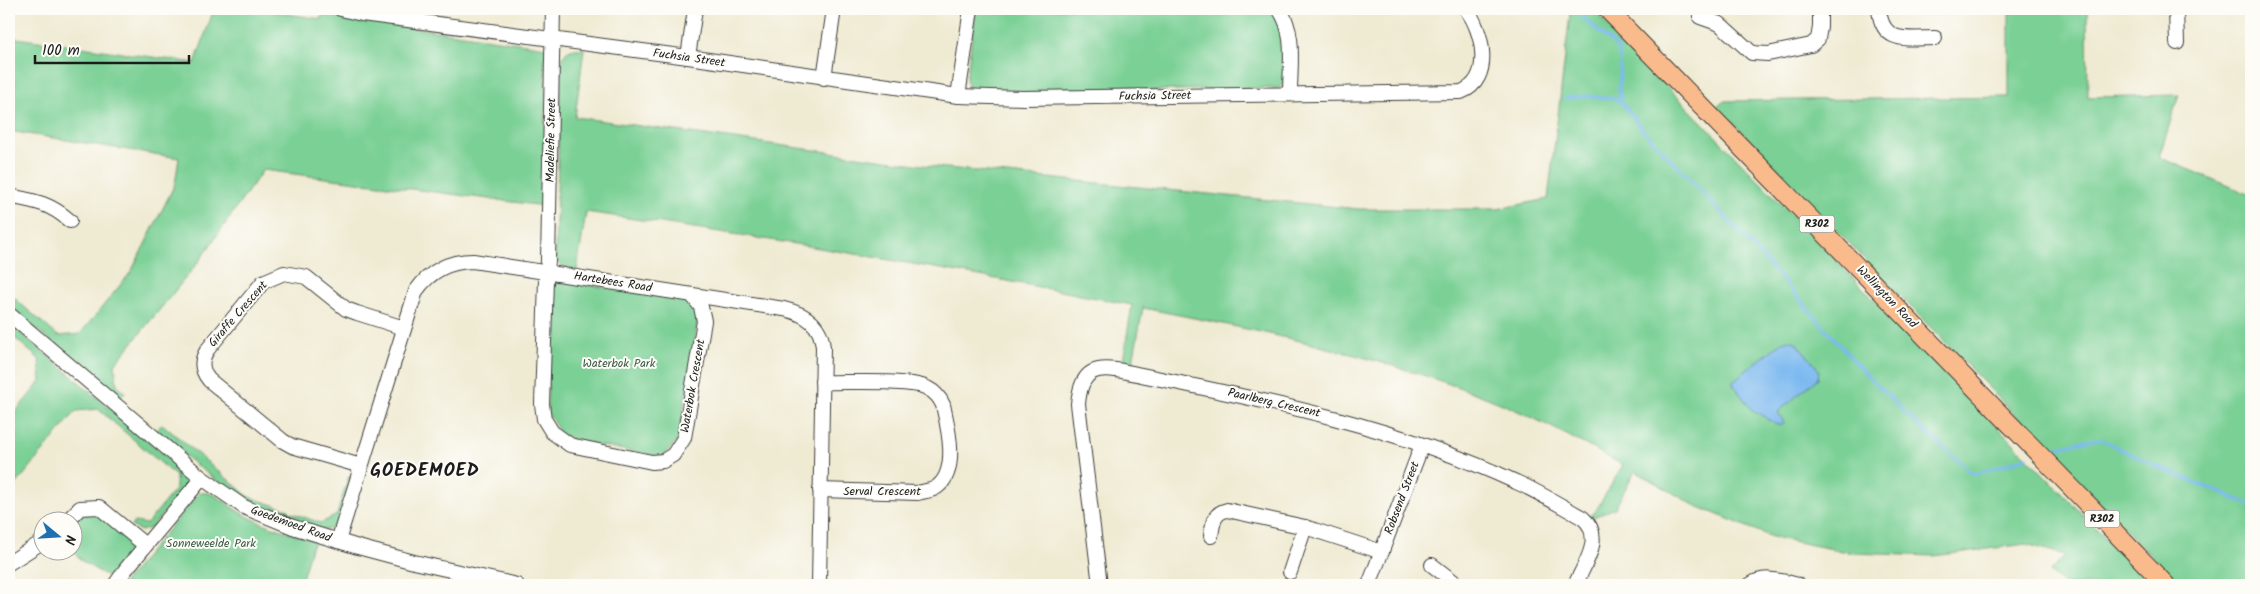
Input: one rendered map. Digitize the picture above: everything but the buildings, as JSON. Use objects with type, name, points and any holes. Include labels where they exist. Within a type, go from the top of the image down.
[{"type":"main road","name":"Wellington Road","points":[[1607,9],[2166,585]]},
{"type":"street","name":"Fuchsia Street","points":[[341,9],[362,14],[688,57],[958,96],[1023,98],[1461,92],[1476,84],[1482,64],[1479,33],[1466,9]]},
{"type":"street","name":"Madeliefie Street","points":[[547,271],[554,40],[553,9]]},
{"type":"street","points":[[688,57],[695,9]]},
{"type":"street","points":[[824,78],[834,9]]},
{"type":"street","points":[[958,96],[970,9]]},
{"type":"street","points":[[1279,9],[1286,21],[1289,32],[1290,93]]},
{"type":"street","points":[[1700,17],[1720,24],[1752,53],[1768,54],[1811,45],[1818,39],[1820,9]]},
{"type":"street","points":[[1879,9],[1880,22],[1894,36],[1935,38]]},
{"type":"street","points":[[2176,9],[2177,43]]},
{"type":"street","points":[[9,196],[48,205],[58,210],[70,221]]},
{"type":"street","name":"Hartebees Road","points":[[338,541],[416,291],[429,276],[445,266],[473,261],[784,309],[805,315],[817,327],[822,340],[819,585]]},
{"type":"street","name":"Waterbok Crescent","points":[[547,271],[542,412],[552,432],[570,445],[652,462],[663,461],[674,455],[682,445],[684,438],[704,321],[701,307],[692,295]]},
{"type":"street","name":"Giraffe Crescent","points":[[361,466],[292,446],[279,438],[209,380],[203,371],[202,359],[208,349],[263,282],[284,274],[306,277],[346,308],[357,314],[404,328]]},
{"type":"street","name":"Goedemoed Road","points":[[9,314],[202,478],[231,499],[259,514],[292,527],[414,562],[518,585]]},
{"type":"street","name":"Paarlberg Crescent","points":[[1100,585],[1078,404],[1082,383],[1094,370],[1111,368],[1270,401],[1352,423],[1422,445],[1517,482],[1586,521],[1592,532],[1593,543],[1575,585]]},
{"type":"street","name":"Serval Crescent","points":[[820,490],[918,493],[927,491],[935,488],[946,476],[950,458],[943,405],[940,398],[927,388],[910,384],[822,382]]},
{"type":"street","name":"Robsend Street","points":[[1369,585],[1422,445]]},
{"type":"street","points":[[115,585],[145,545],[202,478]]},
{"type":"street","points":[[76,512],[80,508],[99,507],[145,545]]},
{"type":"street","name":"Robsend Street","points":[[1211,536],[1214,518],[1220,512],[1227,510],[1305,527],[1382,552]]},
{"type":"street","points":[[1290,572],[1305,527]]},
{"type":"street","points":[[9,563],[32,548]]},
{"type":"street","points":[[1432,565],[1458,585]]},
{"type":"street","points":[[1750,585],[1765,579],[1799,585]]},
{"type":"green space","points":[[214,9],[254,9],[321,19],[324,9],[333,11],[345,18],[546,47],[544,206],[263,170],[197,264],[115,364],[117,385],[125,392],[119,399],[9,306],[14,298],[58,336],[80,334],[131,272],[175,184],[179,158],[9,131],[9,37],[195,63]]},
{"type":"green space","points":[[976,9],[1273,9],[1284,25],[1285,83],[1279,88],[977,94],[970,91],[966,80]]},
{"type":"green space","points":[[1565,9],[1592,9],[2151,585],[2065,585],[2050,572],[2065,555],[2026,544],[1934,556],[1853,553],[1772,537],[1694,505],[1635,471],[1615,508],[1591,518],[1589,516],[1595,512],[1623,465],[1517,410],[1439,380],[1356,355],[1271,334],[1143,308],[1132,367],[1122,366],[1132,305],[860,255],[586,212],[577,270],[560,265],[555,256],[561,64],[566,53],[576,49],[584,49],[575,117],[937,167],[1359,209],[1497,209],[1548,199],[1570,14]]},
{"type":"green space","points":[[2009,9],[2087,9],[2088,97],[2179,95],[2159,157],[2251,195],[2251,585],[2179,585],[1717,106],[1723,101],[2009,97]]},
{"type":"green space","name":"Waterbok Park","points":[[562,281],[687,300],[699,312],[679,439],[662,457],[579,442],[561,434],[547,412],[551,291],[556,284]]},
{"type":"green space","points":[[9,323],[185,472],[185,487],[151,528],[141,531],[131,526],[134,522],[147,524],[176,488],[176,476],[98,409],[76,411],[9,493],[9,420],[41,381],[39,359],[9,333]]},
{"type":"green space","points":[[162,424],[249,497],[321,523],[337,515],[348,477],[351,478],[338,524],[330,529],[316,528],[281,516],[242,497],[207,473],[155,431]]},
{"type":"green space","name":"Sonneweelde Park","points":[[199,493],[214,495],[255,520],[315,541],[311,548],[300,585],[122,585]]},
{"type":"green space","points":[[92,512],[103,518],[115,526],[128,542],[130,547],[128,555],[111,579],[82,561],[82,515]]},
{"type":"water","points":[[1789,340],[1796,342],[1819,370],[1818,378],[1778,412],[1784,423],[1780,426],[1751,409],[1733,384],[1733,381],[1782,342]]},
{"type":"waterway","points":[[1573,9],[1618,48],[1620,60]]},
{"type":"waterway","points":[[1620,65],[1619,90],[1622,103]]},
{"type":"waterway","points":[[1565,98],[1587,96],[1616,99],[1622,103],[1643,130],[1746,239],[1862,370],[1920,427],[1971,472],[1977,474],[2027,457]]},
{"type":"waterway","points":[[2048,450],[2091,439],[2102,440],[2160,468],[2251,505]]},
{"type":"district","name":"GOEDEMOED","points":[[425,471]]}]
